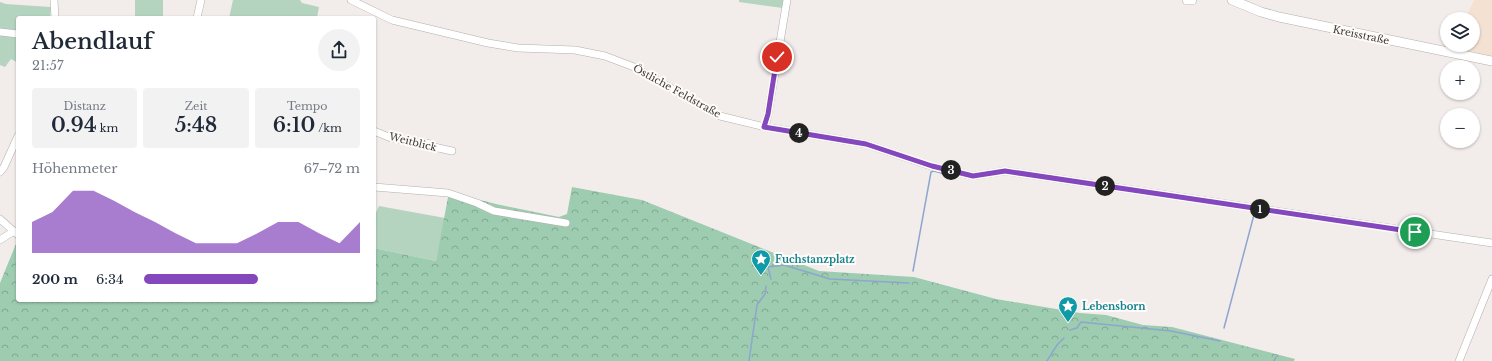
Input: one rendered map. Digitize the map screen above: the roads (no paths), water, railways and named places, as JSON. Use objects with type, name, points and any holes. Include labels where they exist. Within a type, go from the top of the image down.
[{"type":"main road","points":[[1187,0],[1192,0]]},
{"type":"main road","name":"Kreisstraße","points":[[1232,0],[1261,12],[1280,17],[1492,61]]},
{"type":"street","points":[[54,0],[55,16]]},
{"type":"street","points":[[197,16],[201,0]]},
{"type":"street","name":"Östliche Feldstraße","points":[[351,0],[392,20],[488,43],[518,48],[575,50],[605,56],[634,67],[720,116],[764,127],[866,144],[932,166],[973,176],[1005,171],[1492,243]]},
{"type":"street","points":[[764,127],[768,114],[787,0]]},
{"type":"street","points":[[0,32],[16,34]]},
{"type":"street","name":"Weitblick","points":[[376,132],[391,138],[431,144],[434,148],[452,151]]},
{"type":"street","points":[[2,169],[16,140]]},
{"type":"street","points":[[376,187],[448,193],[477,203],[494,211],[566,223]]},
{"type":"street","points":[[0,219],[16,233],[0,240]]},
{"type":"street","points":[[1459,361],[1492,279]]},
{"type":"waterway","points":[[913,271],[931,172],[934,171],[949,175]]},
{"type":"waterway","points":[[1224,328],[1255,211]]},
{"type":"waterway","points":[[771,279],[768,267],[784,265],[830,279],[909,283]]},
{"type":"waterway","points":[[749,361],[757,305],[765,294],[766,286]]},
{"type":"waterway","points":[[1070,330],[1077,328],[1081,322],[1171,331],[1220,341]]},
{"type":"waterway","points":[[1047,361],[1057,345],[1064,338]]},
{"type":"waterway","points":[[1274,361],[1276,357]]},
{"type":"place","name":"Fuchstanzplatz","points":[[761,276]]},
{"type":"place","name":"Lebensborn","points":[[1068,323]]}]
